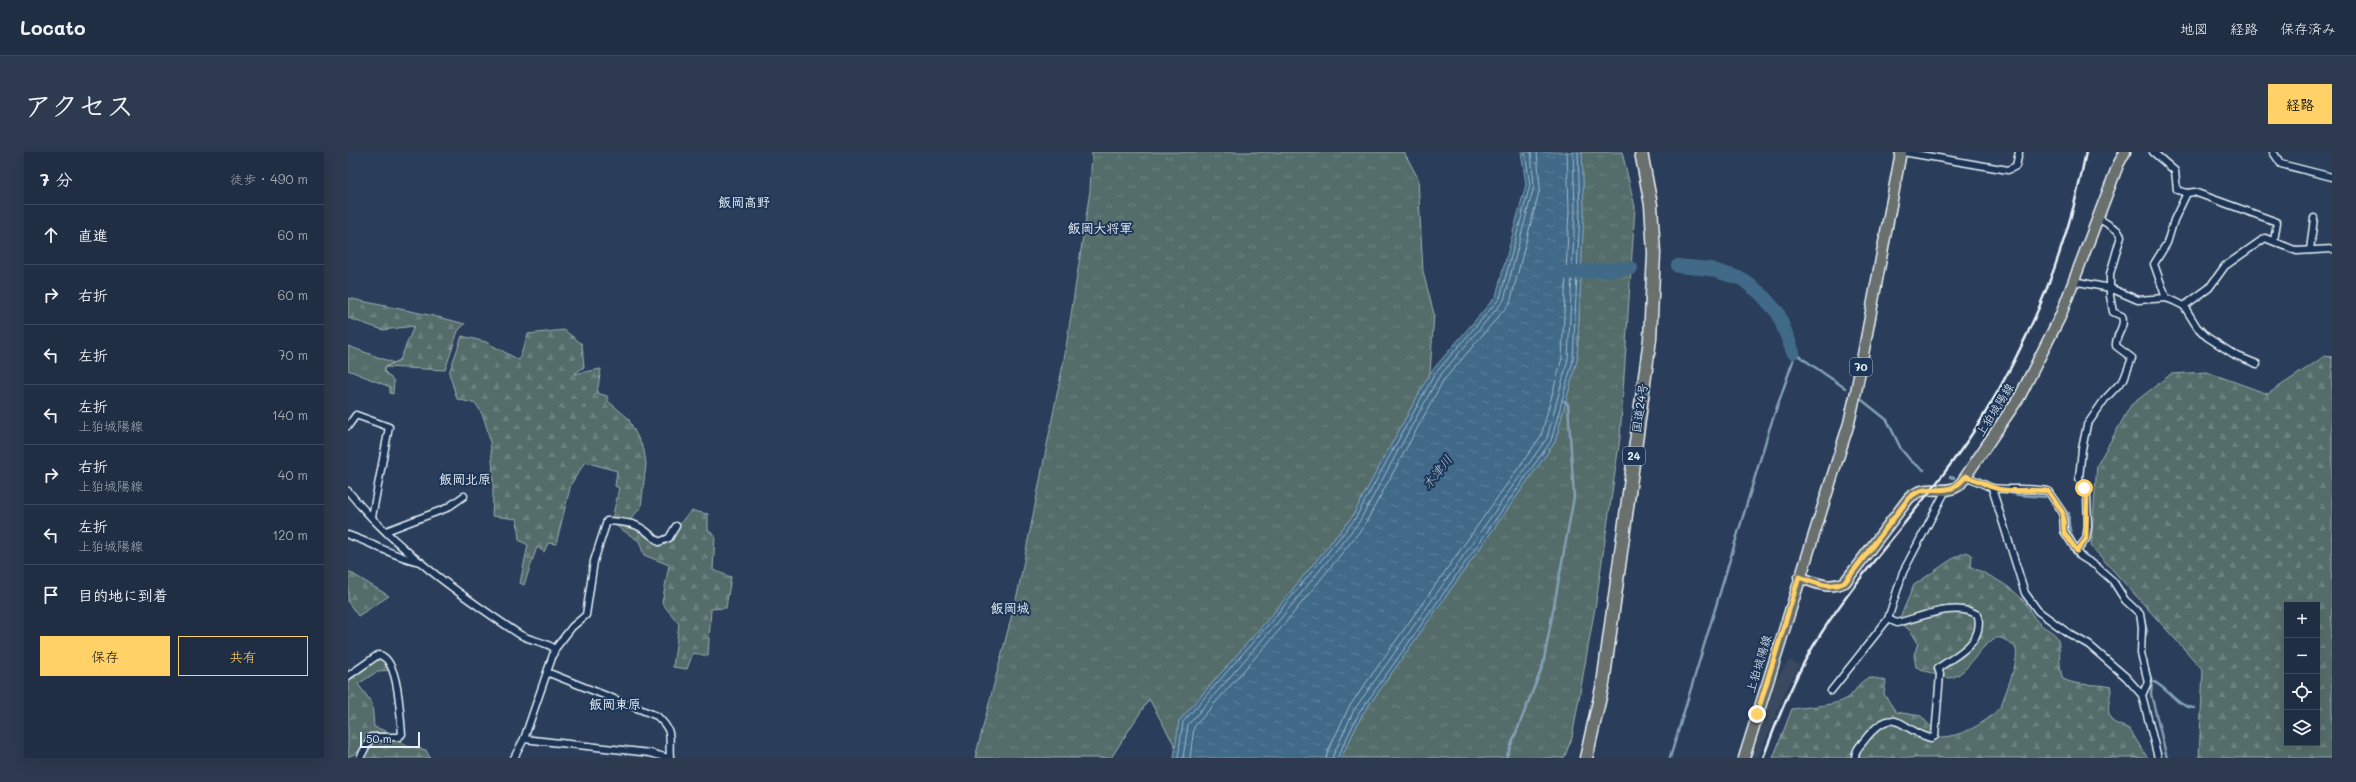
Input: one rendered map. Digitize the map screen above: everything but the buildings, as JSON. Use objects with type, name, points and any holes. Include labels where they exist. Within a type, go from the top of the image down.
[{"type":"highway","name":"国道24号","points":[[1586,758],[1602,684],[1650,339],[1654,253],[1651,205],[1641,152]]},
{"type":"main road","name":"上狛城陽線","points":[[1744,758],[1799,577],[1849,423],[1902,152]]},
{"type":"main road","name":"上狛城陽線","points":[[1946,490],[1958,486],[1966,476],[2020,396],[2060,317],[2118,165],[2125,152]]},
{"type":"main road","points":[[1799,577],[1825,586],[1835,587],[1845,582],[1909,498],[1922,489],[1946,490]]},
{"type":"street","points":[[1902,152],[2008,170],[2016,166],[2019,152]]},
{"type":"street","points":[[2153,152],[2175,171],[2177,190],[2187,193],[2194,192],[2237,206],[2277,222],[2274,241]]},
{"type":"street","points":[[2273,152],[2281,164],[2332,177]]},
{"type":"street","points":[[2166,298],[2154,264],[2167,243],[2174,220],[2187,193]]},
{"type":"street","points":[[2077,551],[2086,539],[2088,526],[2087,496],[2079,478],[2082,449],[2088,425],[2106,399],[2124,379],[2132,358],[2116,346],[2115,340],[2123,327],[2124,321],[2122,316],[2113,312],[2110,288],[2110,274],[2121,236],[2117,230],[2098,218]]},
{"type":"street","points":[[2310,250],[2314,218]]},
{"type":"street","points":[[2184,306],[2209,288],[2225,266],[2265,238],[2297,251],[2332,249]]},
{"type":"street","points":[[2074,281],[2110,288],[2138,300],[2166,298],[2184,306],[2197,327],[2207,337],[2235,355],[2257,364]]},
{"type":"street","points":[[348,426],[356,415],[389,427],[372,517]]},
{"type":"street","points":[[1966,476],[1992,488],[2015,490],[2033,488],[2048,491],[2063,513],[2064,532],[2080,556],[2096,566],[2113,581],[2125,600],[2140,614],[2142,627],[2140,653],[2148,682],[2142,695]]},
{"type":"street","points":[[1992,488],[2025,593],[2038,612],[2068,633],[2089,645],[2126,677],[2142,695],[2158,758]]},
{"type":"street","points":[[1831,691],[1888,618],[1903,572],[1946,490]]},
{"type":"street","points":[[348,491],[386,531],[465,598],[521,635],[550,645],[555,649]]},
{"type":"street","points":[[386,531],[451,506],[464,496]]},
{"type":"street","points":[[514,758],[524,739],[555,649],[572,626],[586,615],[594,561],[607,521],[639,526],[649,532],[659,542],[669,538],[676,526]]},
{"type":"street","points":[[348,535],[377,545],[398,556],[423,562]]},
{"type":"street","points":[[1855,758],[1857,749],[1871,732],[1878,725],[1889,720],[1900,722],[1925,736],[1931,738],[1935,736],[1940,674],[1938,668],[1973,643],[1978,635],[1980,625],[1978,615],[1969,609],[1956,609],[1897,623],[1888,618]]},
{"type":"street","points":[[348,676],[378,655],[386,658],[394,669],[402,734],[399,737],[371,737],[360,758]]},
{"type":"street","points":[[524,739],[650,753],[669,758],[670,732],[666,725],[657,716],[548,673]]},
{"type":"shaded area","points":[[1789,660],[1799,665],[1785,693],[1758,758],[1751,758],[1754,748],[1752,747],[1769,696],[1777,679]]},
{"type":"green space","points":[[1092,152],[1404,152],[1418,178],[1423,272],[1434,314],[1430,373],[1352,517],[1270,617],[1179,721],[1176,748],[1149,699],[1111,758],[975,758],[1018,591],[1065,354],[1090,191]]},
{"type":"green space","points":[[1582,152],[1622,152],[1635,207],[1620,438],[1596,602],[1572,738],[1564,758],[1341,758],[1362,715],[1555,442],[1577,360],[1584,210]]},
{"type":"green space","points":[[348,298],[465,324],[458,331],[445,370],[385,367],[400,360],[414,326],[383,330],[348,318]]},
{"type":"green space","points":[[564,330],[582,344],[584,367],[574,374],[601,369],[597,393],[607,396],[608,401],[628,418],[644,450],[646,464],[641,507],[630,520],[612,519],[619,488],[615,486],[617,471],[585,462],[571,484],[556,544],[548,543],[544,552],[537,547],[524,585],[520,583],[528,545],[519,540],[517,519],[492,516],[493,474],[487,428],[476,404],[457,399],[449,373],[462,336],[486,342],[519,360],[528,334]]},
{"type":"green space","points":[[348,346],[394,363],[385,367],[384,371],[394,381],[393,394],[390,393],[390,387],[348,370]]},
{"type":"green space","points":[[2325,356],[2332,357],[2332,758],[2199,758],[2203,670],[2091,546],[2097,465],[2131,405],[2171,374],[2207,372],[2268,394]]},
{"type":"green space","points":[[693,511],[708,514],[708,530],[715,536],[713,570],[731,577],[726,608],[711,609],[708,656],[693,653],[687,669],[673,667],[679,624],[662,603],[669,565],[644,555],[639,541],[615,525],[639,529],[657,545],[663,544],[672,537],[688,514]]},
{"type":"green space","points":[[1967,552],[1972,555],[1971,567],[2011,589],[2027,605],[2037,621],[2057,637],[2063,679],[2081,684],[2112,687],[2109,701],[2109,711],[2112,720],[2129,729],[2148,758],[1773,758],[1792,709],[1842,701],[1853,693],[1864,680],[1869,678],[1876,678],[1886,681],[1884,694],[1896,712],[1921,716],[1940,737],[1956,735],[1973,728],[1989,718],[2001,706],[2014,670],[2016,650],[2013,645],[2001,638],[1994,639],[1982,649],[1960,674],[1954,677],[1945,678],[1916,667],[1914,655],[1918,643],[1912,633],[1899,620],[1914,585],[1955,557]]},
{"type":"green space","points":[[348,571],[389,596],[358,616],[348,602]]},
{"type":"green space","points":[[379,659],[385,661],[392,670],[378,671],[358,684],[372,703],[374,727],[389,732],[368,734],[358,752],[348,757],[348,681]]},
{"type":"green space","points":[[375,739],[401,740],[406,746],[426,750],[430,758],[364,758]]},
{"type":"water","name":"木津川","points":[[1521,152],[1582,152],[1584,210],[1577,360],[1555,442],[1362,715],[1341,758],[1174,758],[1179,721],[1270,617],[1352,517],[1430,373],[1496,296],[1526,184]]},
{"type":"waterway","points":[[1678,266],[1710,269],[1742,279],[1760,293],[1778,313],[1793,352]]},
{"type":"waterway","points":[[1563,273],[1631,268]]},
{"type":"waterway","points":[[1793,352],[1845,388]]},
{"type":"waterway","points":[[1670,758],[1770,427],[1793,361],[1793,352]]},
{"type":"waterway","points":[[1862,400],[1887,420],[1901,449],[1911,461],[1924,470]]},
{"type":"waterway","points":[[1506,758],[1543,665],[1574,497],[1568,404],[1564,401]]},
{"type":"waterway","points":[[1950,477],[1954,478]]},
{"type":"waterway","points":[[2002,491],[2019,495],[2045,497]]},
{"type":"waterway","points":[[2069,513],[2069,526],[2072,537],[2078,548],[2087,557]]},
{"type":"waterway","points":[[2142,613],[2147,631],[2144,639]]},
{"type":"waterway","points":[[2147,667],[2152,681],[2151,694],[2167,758]]},
{"type":"waterway","points":[[2152,681],[2158,684],[2177,701],[2188,707],[2194,708]]},
{"type":"railway","points":[[1763,758],[1782,709],[1804,662],[1822,632],[1860,578],[1923,501],[1963,448],[1999,389],[2032,324],[2046,290],[2069,222],[2086,152]]},
{"type":"district","name":"飯岡高野","points":[[744,202]]},
{"type":"district","name":"飯岡大将軍","points":[[1100,228]]},
{"type":"district","name":"飯岡北原","points":[[465,479]]},
{"type":"district","name":"飯岡城","points":[[1010,608]]},
{"type":"district","name":"飯岡東原","points":[[615,704]]},
{"type":"route","points":[[1757,714],[1799,577],[1825,586],[1835,587],[1845,582],[1909,498],[1916,492],[1922,489],[1946,490],[1958,486],[1966,476],[1981,481],[1992,488],[2015,490],[2033,488],[2048,491],[2063,513],[2064,532],[2077,551],[2086,539],[2088,526],[2087,496],[2084,488]]}]
